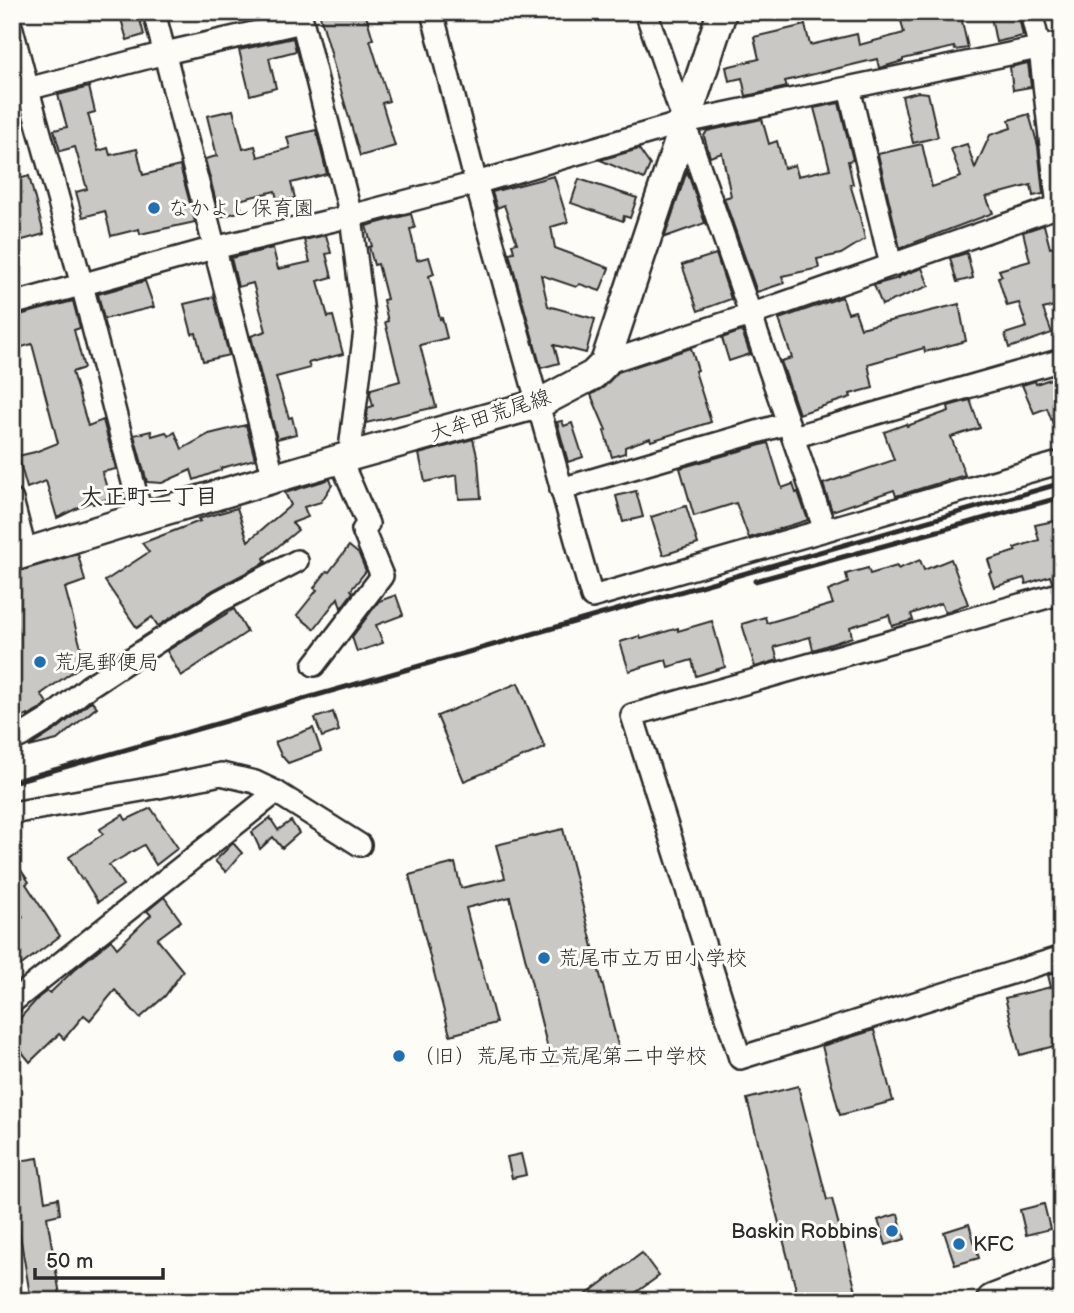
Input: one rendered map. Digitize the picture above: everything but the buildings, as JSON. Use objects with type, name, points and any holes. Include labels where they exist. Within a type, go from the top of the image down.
[{"type":"highway","points":[[993,1301],[1062,1274]]},
{"type":"main road","points":[[605,363],[722,12]]},
{"type":"main road","name":"大牟田荒尾線","points":[[19,556],[142,517],[538,404],[593,375],[605,363]]},
{"type":"street","points":[[154,12],[274,479]]},
{"type":"street","points":[[432,12],[476,183],[592,597],[1062,462]]},
{"type":"street","points":[[646,12],[825,530]]},
{"type":"street","points":[[605,363],[1061,208],[1040,49],[1031,12]]},
{"type":"street","points":[[20,91],[301,17],[351,216],[365,330],[344,458],[368,524],[363,530],[382,576],[314,665]]},
{"type":"street","points":[[12,29],[20,91],[82,285],[142,517]]},
{"type":"street","points":[[12,304],[214,248],[476,183],[685,122],[1062,43]]},
{"type":"street","points":[[849,88],[891,265]]},
{"type":"street","points":[[561,489],[1062,360]]},
{"type":"street","points":[[12,500],[19,556]]},
{"type":"street","points":[[12,740],[49,719],[88,687],[220,601],[297,561]]},
{"type":"street","points":[[1062,593],[632,715],[740,1058],[1062,957]]},
{"type":"street","points":[[12,813],[221,774],[255,782],[276,792],[360,845]]},
{"type":"street","points":[[12,1002],[276,792]]},
{"type":"railway","points":[[12,782],[1062,483]]},
{"type":"railway","points":[[755,581],[1062,497]]},
{"type":"place","name":"なかよし保育園","points":[[154,208]]},
{"type":"place","name":"荒尾郵便局","points":[[40,662]]},
{"type":"place","name":"荒尾市立万田小学校","points":[[544,958]]},
{"type":"place","name":"（旧）荒尾市立荒尾第二中学校","points":[[399,1056]]},
{"type":"place","name":"Baskin Robbins","points":[[892,1231]]},
{"type":"place","name":"KFC","points":[[959,1244]]},
{"type":"district","name":"大正町二丁目","points":[[149,496]]}]
